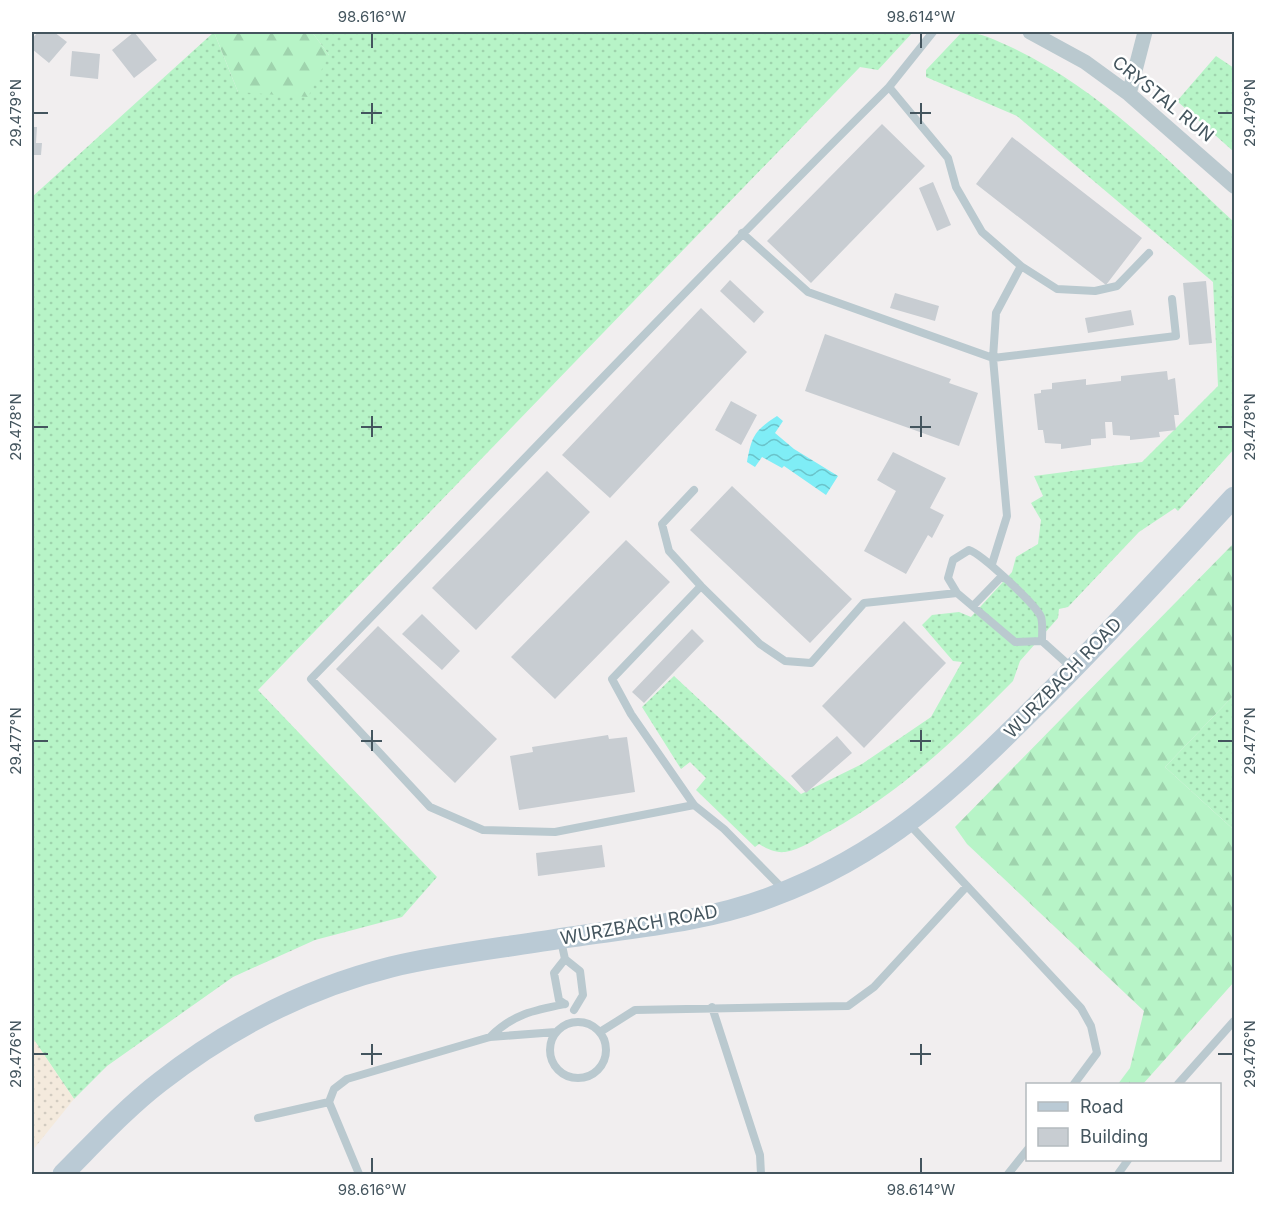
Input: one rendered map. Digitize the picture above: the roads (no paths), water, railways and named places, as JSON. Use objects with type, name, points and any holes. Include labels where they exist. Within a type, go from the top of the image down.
[{"type":"main road","name":"WURZBACH ROAD","points":[[63,1174],[158,1083],[208,1047],[278,1007],[390,968],[705,916],[785,891],[831,871],[884,840],[962,780],[1073,669],[1234,497]]},
{"type":"street","name":"CRYSTAL RUN","points":[[1030,32],[1085,62],[1129,94],[1234,186]]},
{"type":"street","points":[[1129,94],[1145,32]]},
{"type":"lane","points":[[694,805],[555,832],[483,830],[430,807],[311,679],[552,433],[742,233],[889,87],[933,32]]},
{"type":"lane","points":[[889,87],[948,158],[956,188],[982,232],[1021,266],[1057,289],[1095,291],[1117,286],[1149,253]]},
{"type":"lane","points":[[742,233],[808,292],[993,358],[1176,336],[1172,299]]},
{"type":"lane","points":[[992,564],[1007,516],[993,358],[996,313],[1021,266]]},
{"type":"lane","points":[[694,490],[662,524],[669,551],[760,644],[785,661],[811,663],[864,603],[957,593]]},
{"type":"lane","points":[[1042,641],[1041,617],[992,564],[978,552],[969,550],[960,553],[949,568],[948,578],[957,593],[1015,642],[1042,641],[1073,669]]},
{"type":"lane","points":[[973,606],[1002,576]]},
{"type":"lane","points":[[701,586],[612,679],[631,714],[694,805],[724,828],[785,891]]},
{"type":"lane","points":[[908,823],[1081,1008],[1091,1026],[1097,1053],[1075,1083]]},
{"type":"lane","points":[[600,1032],[635,1010],[848,1006],[874,987],[967,886]]},
{"type":"lane","points":[[560,939],[565,959],[580,971],[583,995],[574,1010],[576,1021]]},
{"type":"lane","points":[[565,959],[554,973],[558,1000],[574,1010]]},
{"type":"lane","points":[[490,1036],[506,1021],[565,1004]]},
{"type":"lane","points":[[712,1007],[760,1155],[761,1174]]},
{"type":"lane","points":[[359,1174],[329,1102],[334,1089],[347,1079],[490,1036],[556,1032],[576,1021],[586,1023],[600,1032],[607,1047],[603,1064],[591,1076],[574,1078],[558,1071],[550,1056],[552,1039],[556,1032]]},
{"type":"lane","points":[[1180,1083],[1234,1021]]},
{"type":"lane","points":[[258,1118],[329,1102]]},
{"type":"lane","points":[[1008,1174],[1026,1152]]},
{"type":"lane","points":[[1118,1174],[1127,1161]]},
{"type":"water","points":[[777,416],[783,421],[775,433],[794,449],[838,476],[826,495],[784,466],[782,468],[762,457],[755,467],[747,462],[755,435]]}]
